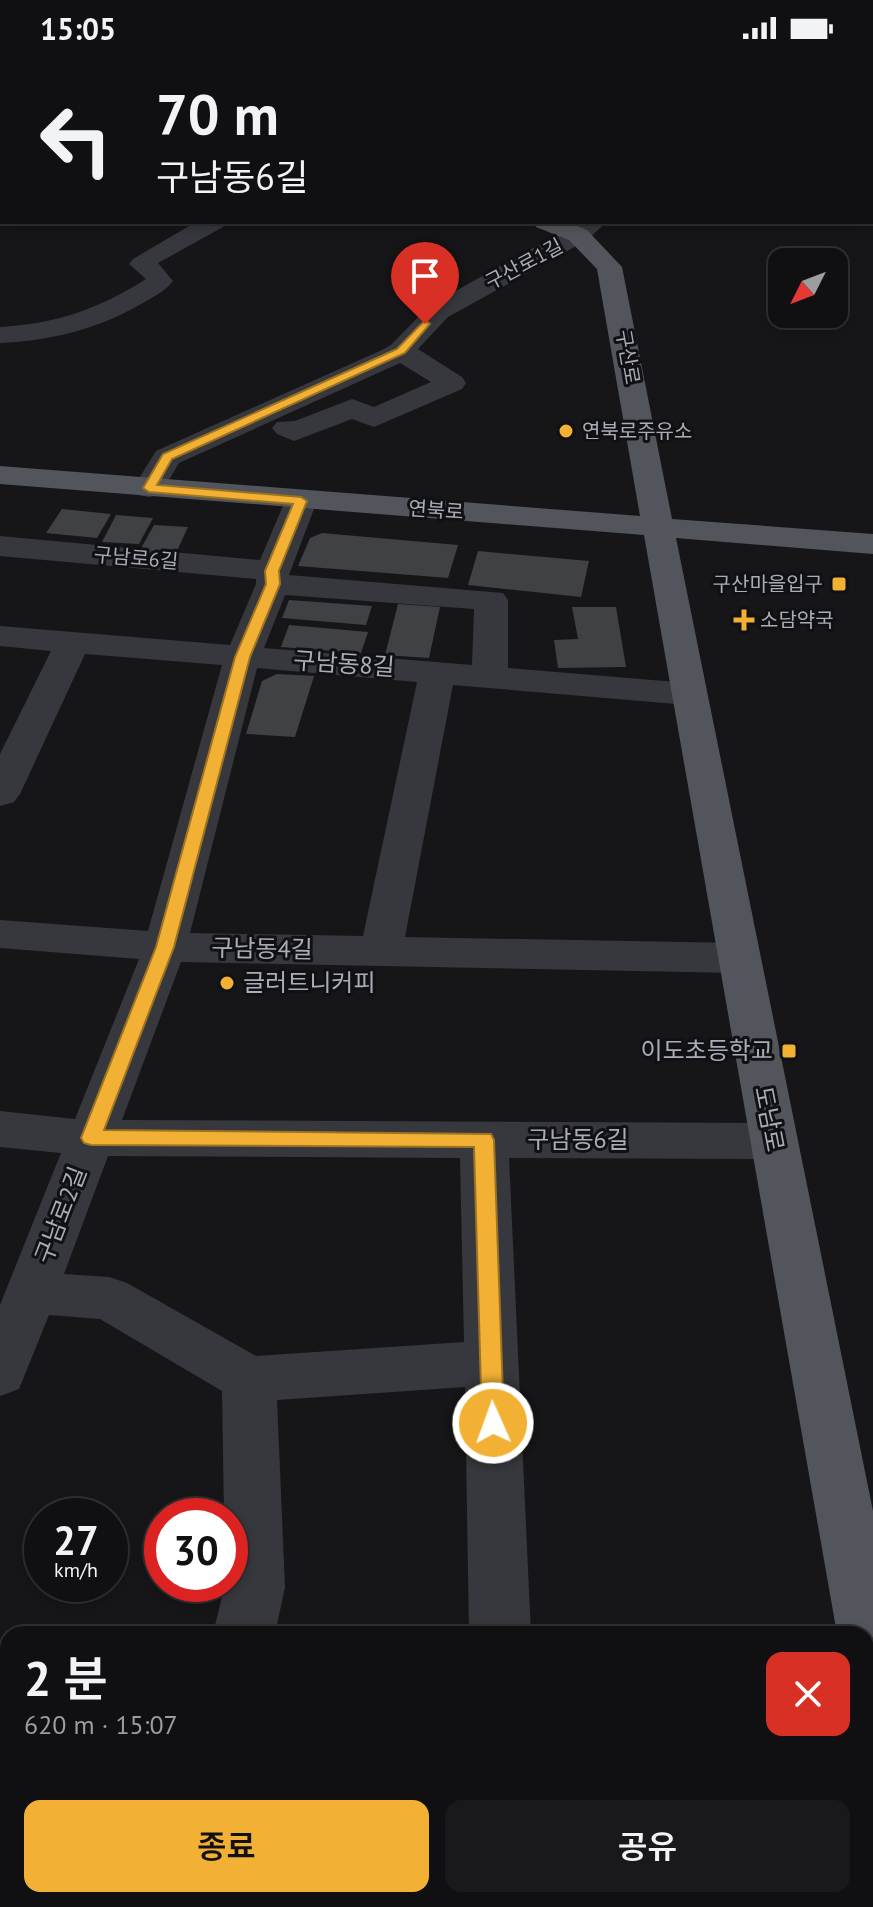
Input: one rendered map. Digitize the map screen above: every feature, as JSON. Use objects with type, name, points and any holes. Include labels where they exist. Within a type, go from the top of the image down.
[{"type":"main road","name":"구산로","points":[[559,224],[587,228],[609,267],[657,525]]},
{"type":"main road","name":"연북로","points":[[0,475],[873,544]]},
{"type":"main road","name":"도남로","points":[[657,525],[866,1626]]},
{"type":"street","points":[[0,335],[40,334],[108,313],[160,281],[142,264],[147,259],[210,224]]},
{"type":"street","name":"구산로1길","points":[[149,488],[167,457],[401,351],[439,311],[587,228]]},
{"type":"street","points":[[259,415],[294,432],[352,408],[374,418],[452,383],[401,351]]},
{"type":"street","name":"구남로2길","points":[[0,1373],[165,947],[242,657],[301,501]]},
{"type":"street","name":"구남로6길","points":[[0,546],[491,600],[490,676]]},
{"type":"street","name":"구남동8길","points":[[0,636],[688,694]]},
{"type":"street","points":[[3,783],[73,642]]},
{"type":"street","points":[[381,951],[437,672]]},
{"type":"street","name":"구남동4길","points":[[0,934],[165,947],[738,958]]},
{"type":"street","name":"구남동6길","points":[[0,1129],[91,1138],[773,1141]]},
{"type":"street","points":[[484,1140],[500,1626]]},
{"type":"street","name":"구남로2길","points":[[31,1293],[109,1298],[249,1379]]},
{"type":"street","points":[[246,1626],[255,1587],[249,1379],[491,1363]]},
{"type":"building","points":[[62,509],[111,514],[97,538],[46,533]]},
{"type":"building","points":[[116,515],[153,518],[139,544],[102,542]]},
{"type":"building","points":[[154,525],[188,527],[176,553],[140,550]]},
{"type":"building","points":[[322,533],[458,545],[448,578],[298,566],[310,538]]},
{"type":"building","points":[[478,551],[589,561],[581,597],[468,585]]},
{"type":"building","points":[[289,600],[372,606],[366,625],[282,618]]},
{"type":"building","points":[[398,604],[440,607],[429,658],[385,655]]},
{"type":"building","points":[[572,607],[616,607],[626,667],[558,668],[554,640],[578,639]]},
{"type":"building","points":[[289,625],[368,632],[361,653],[281,647]]},
{"type":"building","points":[[277,674],[314,676],[295,737],[246,734],[262,681]]},
{"type":"place","name":"연북로주유소","points":[[566,431]]},
{"type":"place","name":"구산마을입구","points":[[839,584]]},
{"type":"place","name":"소담약국","points":[[744,620]]},
{"type":"place","name":"글러트니커피","points":[[227,983]]},
{"type":"place","name":"이도초등학교","points":[[789,1051]]},
{"type":"route","points":[[425,324],[401,351],[392,356],[167,457],[149,488],[301,501],[272,571],[273,584],[242,657],[165,947],[91,1138],[484,1140],[493,1423]]}]
